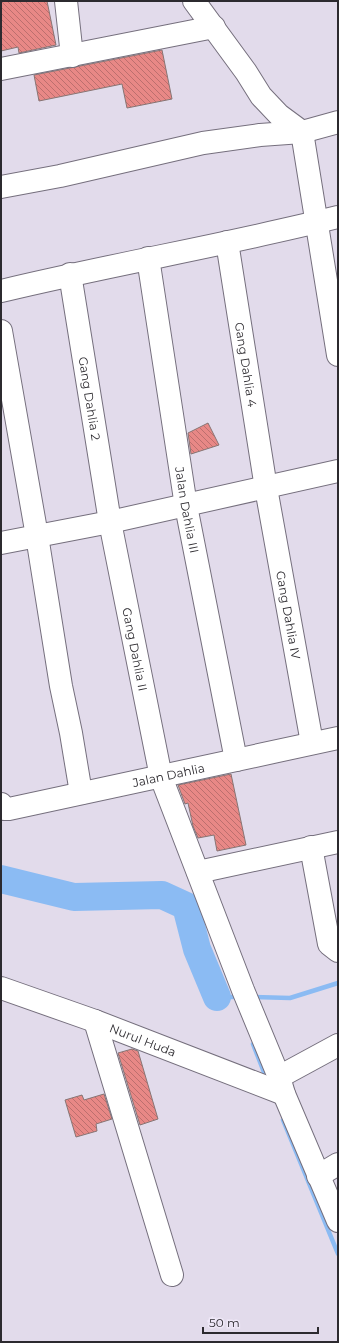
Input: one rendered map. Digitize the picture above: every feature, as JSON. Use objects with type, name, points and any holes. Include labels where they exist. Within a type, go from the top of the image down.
[{"type":"street","points":[[66,1],[72,56]]},
{"type":"street","points":[[194,1],[246,72],[261,96],[279,115],[302,132],[338,355]]},
{"type":"street","points":[[1,69],[214,27]]},
{"type":"street","points":[[1,186],[60,176],[203,143],[260,135],[302,132],[338,122]]},
{"type":"street","points":[[1,291],[70,274],[227,242],[338,217]]},
{"type":"street","name":"Gang Dahlia 4","points":[[227,242],[266,488]]},
{"type":"street","name":"Jalan Dahlia III","points":[[148,258],[186,506],[236,760]]},
{"type":"street","name":"Gang Dahlia 2","points":[[70,274],[110,522]]},
{"type":"street","points":[[1,331],[37,536],[61,686],[81,793]]},
{"type":"street","points":[[1,544],[186,506],[338,471]]},
{"type":"street","name":"Gang Dahlia IV","points":[[266,488],[312,743]]},
{"type":"street","name":"Gang Dahlia II","points":[[110,522],[161,777],[243,990],[318,1176],[338,1221]]},
{"type":"street","name":"Jalan Dahlia","points":[[1,804],[4,809],[9,809],[338,738]]},
{"type":"street","points":[[198,872],[338,842]]},
{"type":"street","points":[[311,847],[329,944],[338,950]]},
{"type":"street","name":"Nurul Huda","points":[[1,988],[282,1086]]},
{"type":"street","points":[[95,1021],[172,1275]]},
{"type":"street","points":[[282,1086],[338,1045]]},
{"type":"street","points":[[318,1176],[338,1164]]},
{"type":"building","points":[[1,1],[47,1],[56,45],[19,53],[18,47],[1,51]]},
{"type":"building","points":[[162,50],[172,99],[127,108],[122,84],[39,101],[34,75]]},
{"type":"building","points":[[208,423],[219,445],[191,454],[188,433]]},
{"type":"building","points":[[231,774],[246,845],[217,851],[214,835],[198,838],[193,826],[188,803],[185,804],[178,785]]},
{"type":"building","points":[[132,1049],[138,1051],[158,1119],[140,1125],[118,1053]]},
{"type":"building","points":[[104,1094],[112,1119],[96,1124],[97,1131],[76,1137],[65,1100],[82,1095],[84,1100]]},
{"type":"waterway","points":[[1,879],[74,897],[162,895],[186,906],[197,949],[217,997]]},
{"type":"waterway","points":[[252,997],[290,998],[338,983]]},
{"type":"waterway","points":[[217,997],[239,997]]},
{"type":"waterway","points":[[253,1044],[267,1080]]},
{"type":"waterway","points":[[283,1120],[338,1254]]}]
